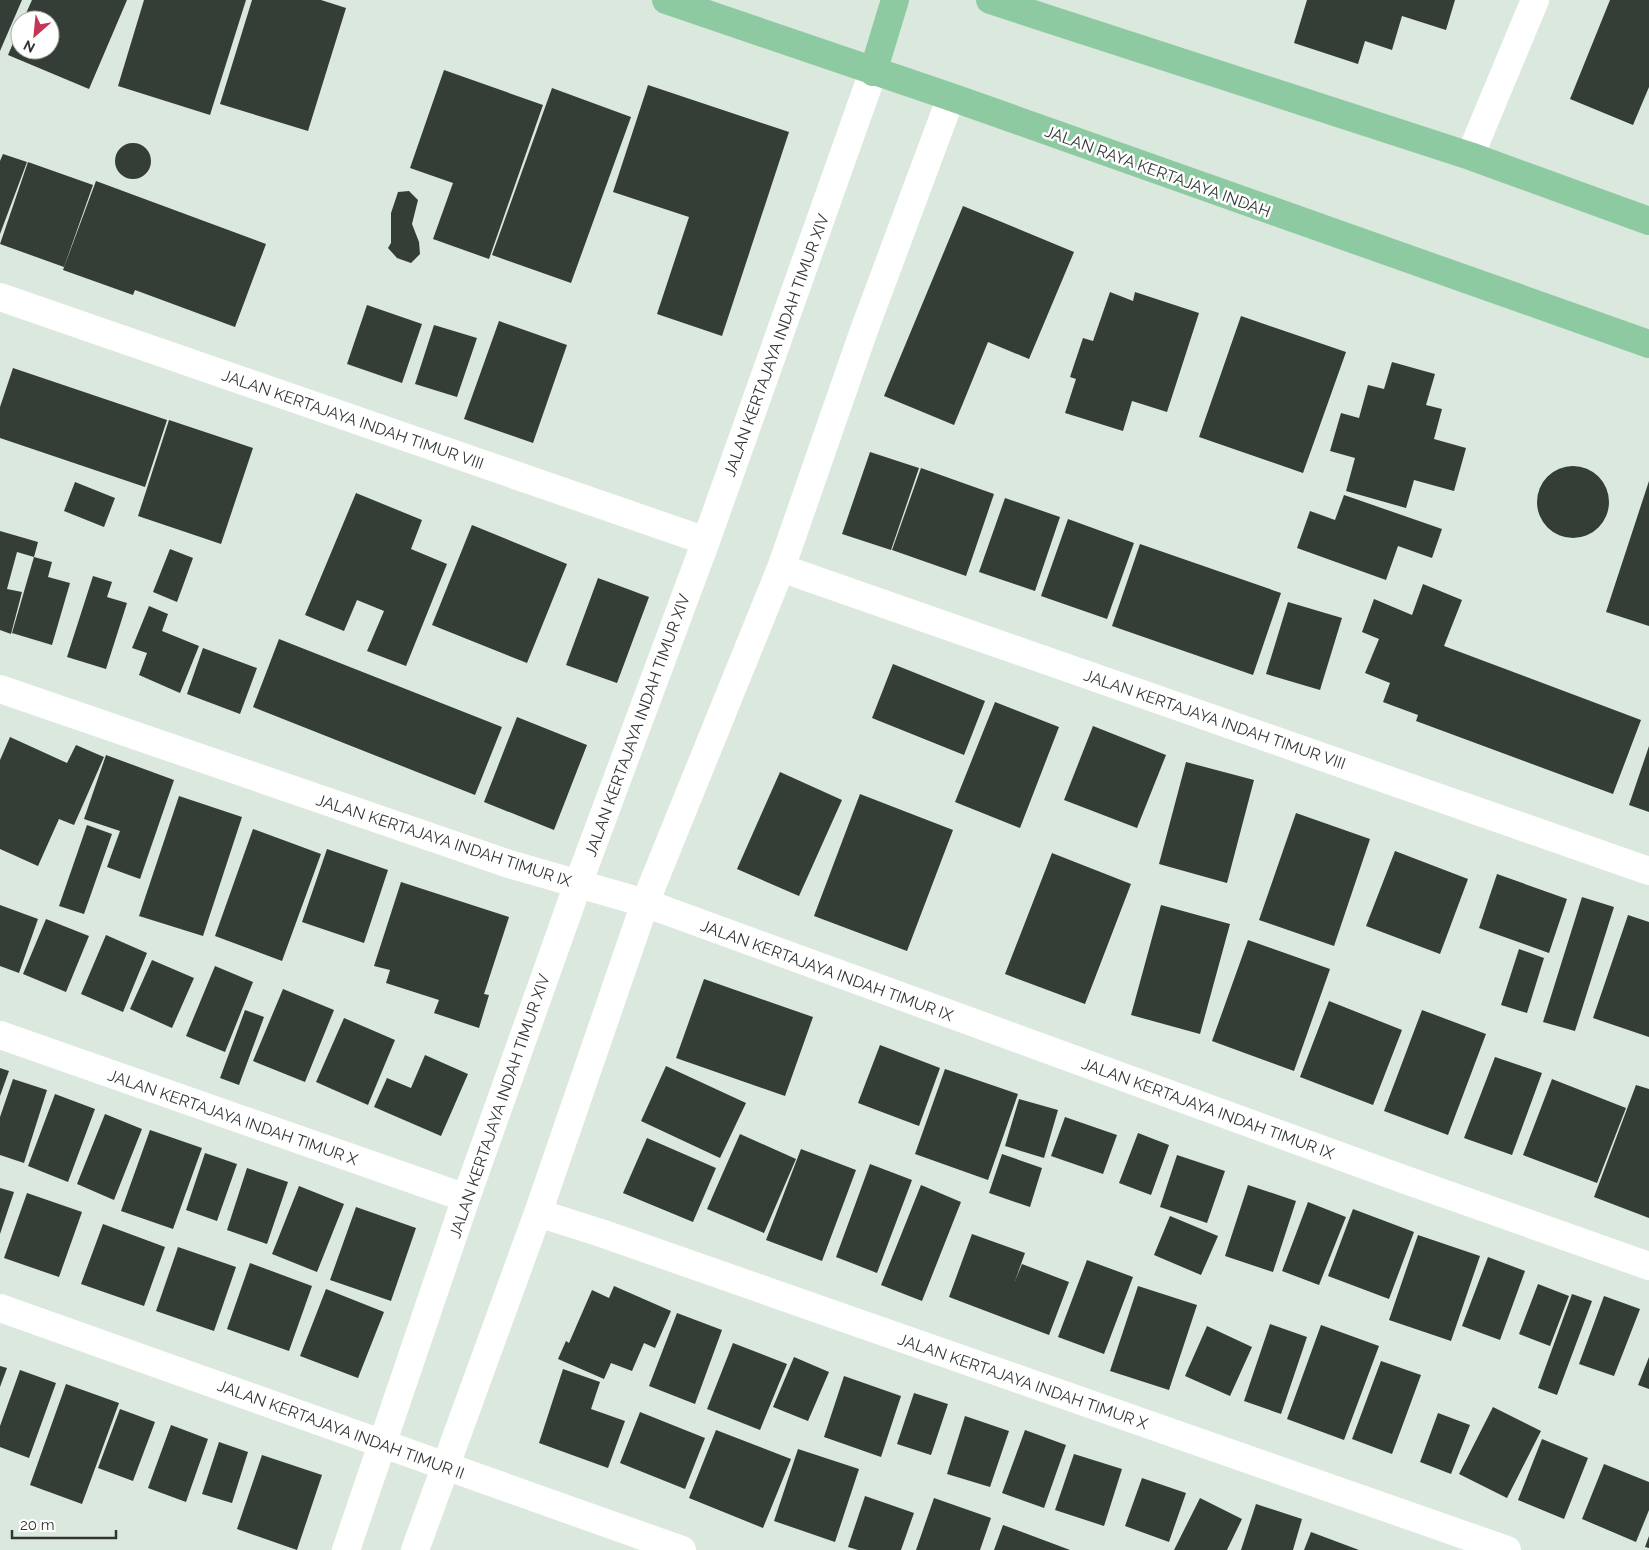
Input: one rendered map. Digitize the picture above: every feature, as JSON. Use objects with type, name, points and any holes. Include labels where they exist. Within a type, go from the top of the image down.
[{"type":"main road","name":"JALAN RAYA KERTAJAYA INDAH","points":[[666,0],[951,97],[1649,344]]},
{"type":"main road","points":[[873,72],[895,0]]},
{"type":"main road","points":[[990,0],[1470,156],[1649,221]]},
{"type":"street","points":[[1470,156],[1536,0]]},
{"type":"street","name":"JALAN KERTAJAYA INDAH TIMUR XIV","points":[[346,1550],[466,1198],[578,884],[706,541],[873,72]]},
{"type":"street","points":[[414,1550],[538,1214],[645,903],[781,568],[860,343],[951,97]]},
{"type":"street","name":"JALAN KERTAJAYA INDAH TIMUR VIII","points":[[0,297],[706,541]]},
{"type":"street","name":"JALAN KERTAJAYA INDAH TIMUR VIII","points":[[781,568],[1649,871]]},
{"type":"street","name":"JALAN KERTAJAYA INDAH TIMUR IX","points":[[0,689],[509,864],[645,903],[1394,1176],[1649,1266]]},
{"type":"street","name":"JALAN KERTAJAYA INDAH TIMUR X","points":[[0,1035],[466,1198]]},
{"type":"street","name":"JALAN KERTAJAYA INDAH TIMUR X","points":[[538,1214],[611,1237],[1507,1550]]},
{"type":"street","name":"JALAN KERTAJAYA INDAH TIMUR II","points":[[0,1308],[682,1550]]},
{"type":"building","points":[[0,0],[22,0],[18,10],[10,10],[10,28],[0,51]]},
{"type":"building","points":[[32,0],[127,0],[89,89],[20,60],[60,60],[60,10],[28,10]]},
{"type":"building","points":[[144,0],[246,0],[210,115],[118,86]]},
{"type":"building","points":[[252,0],[321,0],[346,8],[308,131],[220,104]]},
{"type":"building","points":[[1307,0],[1455,0],[1446,30],[1402,16],[1392,50],[1365,41],[1358,64],[1294,43]]},
{"type":"building","points":[[1610,0],[1649,0],[1649,87],[1633,125],[1570,99]]},
{"type":"building","points":[[444,70],[543,105],[489,259],[433,239],[453,183],[410,168]]},
{"type":"building","points":[[648,85],[789,132],[722,336],[657,314],[689,217],[613,192]]},
{"type":"building","points":[[552,88],[631,117],[571,283],[492,255]]},
{"type":"building","points":[[133,143],[140,144],[146,148],[150,154],[150,168],[146,174],[140,178],[133,179],[126,178],[120,174],[116,168],[115,161],[116,154],[120,148],[126,144]]},
{"type":"building","points":[[3,154],[27,162],[0,234],[0,161]]},
{"type":"building","points":[[28,162],[93,185],[64,267],[0,244]]},
{"type":"building","points":[[96,181],[266,244],[235,327],[135,290],[133,295],[63,270]]},
{"type":"building","points":[[409,191],[418,200],[412,224],[419,242],[420,254],[411,263],[397,258],[388,248],[391,243],[391,213],[398,192]]},
{"type":"building","points":[[963,206],[1074,252],[1029,359],[988,342],[954,425],[884,396]]},
{"type":"building","points":[[1110,292],[1133,301],[1135,292],[1199,313],[1167,412],[1132,401],[1123,431],[1065,413],[1076,379],[1070,377],[1083,338],[1093,341]]},
{"type":"building","points":[[367,305],[422,324],[402,383],[347,364]]},
{"type":"building","points":[[1241,316],[1346,352],[1303,473],[1199,437]]},
{"type":"building","points":[[499,321],[567,345],[533,443],[464,419]]},
{"type":"building","points":[[434,325],[477,338],[457,397],[415,384]]},
{"type":"building","points":[[1392,362],[1435,374],[1426,405],[1442,409],[1434,439],[1466,448],[1454,491],[1414,480],[1406,508],[1346,491],[1355,458],[1330,451],[1341,413],[1359,418],[1368,385],[1384,389]]},
{"type":"building","points":[[13,368],[167,420],[145,487],[0,438],[0,407]]},
{"type":"building","points":[[169,420],[253,448],[221,544],[138,516]]},
{"type":"building","points":[[870,452],[919,468],[891,550],[842,534]]},
{"type":"building","points":[[1573,466],[1593,472],[1603,482],[1609,502],[1603,522],[1593,532],[1573,538],[1553,532],[1543,522],[1537,502],[1543,482],[1553,472]]},
{"type":"building","points":[[921,468],[994,494],[966,576],[892,550]]},
{"type":"building","points":[[1649,481],[1649,626],[1606,612]]},
{"type":"building","points":[[75,482],[115,498],[104,527],[64,511]]},
{"type":"building","points":[[356,493],[422,520],[411,549],[447,564],[406,666],[367,651],[384,611],[357,600],[344,631],[305,615]]},
{"type":"building","points":[[1344,495],[1442,529],[1432,558],[1398,546],[1386,580],[1297,548],[1310,511],[1335,520]]},
{"type":"building","points":[[1005,498],[1060,517],[1035,591],[979,572]]},
{"type":"building","points":[[1068,519],[1134,543],[1107,619],[1041,596]]},
{"type":"building","points":[[472,525],[567,564],[527,663],[432,625]]},
{"type":"building","points":[[0,531],[38,542],[34,557],[17,552],[7,589],[22,592],[11,634],[0,630]]},
{"type":"building","points":[[1140,544],[1281,593],[1253,675],[1112,626]]},
{"type":"building","points":[[170,549],[193,558],[177,602],[153,592]]},
{"type":"building","points":[[34,557],[52,562],[48,577],[70,583],[52,645],[12,633]]},
{"type":"building","points":[[93,576],[112,582],[107,597],[127,603],[106,669],[67,657]]},
{"type":"building","points":[[598,578],[649,597],[617,683],[566,665]]},
{"type":"building","points":[[1423,584],[1462,600],[1444,646],[1641,720],[1613,794],[1416,721],[1418,715],[1383,702],[1390,683],[1365,673],[1379,639],[1362,632],[1374,599],[1412,615]]},
{"type":"building","points":[[1288,602],[1342,618],[1320,690],[1266,674]]},
{"type":"building","points":[[149,606],[168,614],[162,631],[199,646],[180,693],[139,675],[147,653],[132,648]]},
{"type":"building","points":[[279,639],[502,727],[475,795],[253,707]]},
{"type":"building","points":[[203,648],[257,668],[240,714],[187,694]]},
{"type":"building","points":[[893,664],[985,701],[964,755],[872,718]]},
{"type":"building","points":[[995,702],[1059,727],[1020,828],[955,802]]},
{"type":"building","points":[[517,717],[587,745],[554,830],[484,802]]},
{"type":"building","points":[[1093,726],[1166,755],[1137,828],[1064,800]]},
{"type":"building","points":[[10,737],[67,763],[76,745],[104,757],[74,825],[59,819],[38,866],[0,849],[0,760]]},
{"type":"building","points":[[1649,746],[1649,812],[1629,805]]},
{"type":"building","points":[[106,755],[174,780],[140,879],[107,867],[120,831],[84,819]]},
{"type":"building","points":[[1186,762],[1254,780],[1227,883],[1159,864]]},
{"type":"building","points":[[780,772],[842,800],[799,896],[737,869]]},
{"type":"building","points":[[860,794],[953,830],[907,951],[814,916]]},
{"type":"building","points":[[179,796],[242,817],[203,936],[139,916]]},
{"type":"building","points":[[1296,813],[1370,839],[1334,946],[1259,920]]},
{"type":"building","points":[[87,825],[112,834],[84,914],[59,906]]},
{"type":"building","points":[[253,829],[321,854],[282,961],[215,936]]},
{"type":"building","points":[[327,849],[388,870],[364,943],[302,922]]},
{"type":"building","points":[[1395,851],[1468,879],[1440,954],[1366,926]]},
{"type":"building","points":[[1052,853],[1131,884],[1085,1004],[1005,974]]},
{"type":"building","points":[[1497,874],[1567,899],[1549,953],[1479,928]]},
{"type":"building","points":[[401,882],[509,917],[484,994],[489,995],[479,1028],[434,1013],[439,1000],[386,983],[390,970],[374,966]]},
{"type":"building","points":[[1582,897],[1614,907],[1575,1031],[1543,1022]]},
{"type":"building","points":[[0,905],[38,919],[19,973],[0,966]]},
{"type":"building","points":[[1161,905],[1230,924],[1200,1034],[1131,1015]]},
{"type":"building","points":[[1628,915],[1649,922],[1649,1037],[1593,1018]]},
{"type":"building","points":[[46,919],[89,936],[66,992],[23,974]]},
{"type":"building","points":[[106,935],[147,953],[123,1012],[81,994]]},
{"type":"building","points":[[1248,940],[1330,969],[1294,1071],[1212,1041]]},
{"type":"building","points":[[1519,949],[1544,958],[1527,1013],[1501,1005]]},
{"type":"building","points":[[152,960],[194,978],[172,1028],[130,1009]]},
{"type":"building","points":[[215,966],[253,982],[225,1052],[186,1036]]},
{"type":"building","points":[[704,979],[813,1017],[785,1096],[676,1058]]},
{"type":"building","points":[[283,989],[334,1010],[305,1082],[253,1061]]},
{"type":"building","points":[[1329,1001],[1402,1030],[1373,1105],[1300,1077]]},
{"type":"building","points":[[245,1010],[264,1017],[239,1085],[220,1078]]},
{"type":"building","points":[[1422,1010],[1486,1034],[1448,1135],[1384,1111]]},
{"type":"building","points":[[344,1018],[395,1040],[368,1105],[316,1082]]},
{"type":"building","points":[[880,1045],[940,1068],[919,1126],[858,1103]]},
{"type":"building","points":[[425,1055],[468,1074],[441,1136],[374,1107],[387,1078],[411,1088]]},
{"type":"building","points":[[1495,1057],[1542,1073],[1512,1155],[1464,1138]]},
{"type":"building","points":[[666,1066],[746,1103],[720,1158],[641,1121]]},
{"type":"building","points":[[0,1068],[9,1071],[0,1096]]},
{"type":"building","points":[[945,1069],[1018,1094],[988,1180],[915,1154]]},
{"type":"building","points":[[13,1079],[47,1090],[24,1163],[0,1155],[0,1117]]},
{"type":"building","points":[[1552,1079],[1626,1108],[1597,1183],[1523,1155]]},
{"type":"building","points":[[1636,1085],[1649,1089],[1649,1218],[1594,1197]]},
{"type":"building","points":[[55,1094],[95,1109],[68,1182],[28,1166]]},
{"type":"building","points":[[1019,1099],[1058,1110],[1044,1158],[1005,1146]]},
{"type":"building","points":[[105,1114],[142,1129],[114,1200],[77,1184]]},
{"type":"building","points":[[1065,1117],[1117,1135],[1103,1174],[1051,1156]]},
{"type":"building","points":[[150,1130],[202,1148],[173,1229],[121,1211]]},
{"type":"building","points":[[1138,1133],[1169,1145],[1151,1195],[1119,1183]]},
{"type":"building","points":[[740,1134],[796,1159],[764,1233],[707,1209]]},
{"type":"building","points":[[647,1138],[716,1168],[693,1222],[623,1193]]},
{"type":"building","points":[[801,1149],[856,1170],[822,1261],[766,1240]]},
{"type":"building","points":[[205,1153],[237,1164],[217,1221],[186,1210]]},
{"type":"building","points":[[1002,1154],[1042,1168],[1030,1207],[989,1193]]},
{"type":"building","points":[[1177,1155],[1225,1171],[1207,1223],[1160,1207]]},
{"type":"building","points":[[870,1164],[912,1180],[877,1273],[836,1257]]},
{"type":"building","points":[[247,1168],[288,1182],[267,1244],[227,1230]]},
{"type":"building","points":[[921,1185],[961,1202],[922,1301],[881,1285]]},
{"type":"building","points":[[1248,1185],[1296,1201],[1273,1272],[1225,1256]]},
{"type":"building","points":[[299,1186],[344,1204],[317,1272],[272,1254]]},
{"type":"building","points":[[0,1188],[14,1192],[0,1234]]},
{"type":"building","points":[[27,1193],[82,1212],[59,1277],[4,1258]]},
{"type":"building","points":[[1308,1202],[1346,1217],[1319,1285],[1282,1271]]},
{"type":"building","points":[[356,1207],[416,1228],[391,1301],[330,1280]]},
{"type":"building","points":[[1353,1209],[1414,1232],[1389,1299],[1328,1276]]},
{"type":"building","points":[[1170,1216],[1218,1236],[1201,1275],[1154,1255]]},
{"type":"building","points":[[103,1224],[165,1247],[144,1306],[81,1284]]},
{"type":"building","points":[[972,1234],[1025,1253],[1015,1281],[1022,1264],[1069,1282],[1049,1335],[949,1297]]},
{"type":"building","points":[[1418,1235],[1480,1256],[1451,1341],[1389,1320]]},
{"type":"building","points":[[178,1247],[236,1267],[214,1331],[156,1311]]},
{"type":"building","points":[[1488,1257],[1525,1271],[1500,1340],[1462,1326]]},
{"type":"building","points":[[1087,1260],[1133,1277],[1104,1354],[1058,1337]]},
{"type":"building","points":[[250,1263],[312,1286],[289,1351],[227,1329]]},
{"type":"building","points":[[1538,1284],[1569,1296],[1550,1346],[1519,1334]]},
{"type":"building","points":[[614,1286],[671,1311],[655,1348],[644,1343],[632,1371],[611,1363],[604,1379],[558,1359],[566,1341],[569,1343],[592,1290],[609,1298]]},
{"type":"building","points":[[1138,1286],[1197,1305],[1169,1390],[1110,1371]]},
{"type":"building","points":[[326,1289],[384,1312],[358,1378],[300,1356]]},
{"type":"building","points":[[1572,1294],[1592,1301],[1557,1395],[1538,1388]]},
{"type":"building","points":[[1604,1296],[1640,1309],[1614,1376],[1579,1364]]},
{"type":"building","points":[[677,1313],[722,1330],[695,1404],[649,1386]]},
{"type":"building","points":[[1270,1324],[1307,1337],[1281,1414],[1244,1401]]},
{"type":"building","points":[[1321,1325],[1379,1346],[1344,1440],[1287,1419]]},
{"type":"building","points":[[1207,1326],[1252,1347],[1230,1396],[1185,1376]]},
{"type":"building","points":[[733,1343],[787,1364],[760,1430],[707,1409]]},
{"type":"building","points":[[794,1357],[829,1372],[808,1421],[773,1407]]},
{"type":"building","points":[[1649,1357],[1649,1389],[1638,1385]]},
{"type":"building","points":[[1381,1361],[1421,1375],[1392,1454],[1352,1439]]},
{"type":"building","points":[[0,1366],[7,1368],[0,1387]]},
{"type":"building","points":[[563,1369],[600,1382],[591,1409],[625,1421],[608,1468],[539,1443]]},
{"type":"building","points":[[20,1370],[56,1383],[29,1458],[0,1447],[0,1426]]},
{"type":"building","points":[[844,1376],[901,1396],[881,1457],[824,1437]]},
{"type":"building","points":[[66,1384],[119,1403],[82,1504],[30,1485]]},
{"type":"building","points":[[914,1393],[948,1404],[931,1455],[897,1444]]},
{"type":"building","points":[[1493,1407],[1541,1431],[1507,1498],[1459,1474]]},
{"type":"building","points":[[120,1409],[155,1422],[133,1481],[98,1468]]},
{"type":"building","points":[[640,1412],[705,1438],[685,1489],[620,1463]]},
{"type":"building","points":[[1438,1413],[1470,1425],[1451,1474],[1420,1462]]},
{"type":"building","points":[[965,1416],[1009,1431],[990,1487],[947,1474]]},
{"type":"building","points":[[171,1425],[208,1439],[186,1502],[148,1488]]},
{"type":"building","points":[[716,1430],[791,1459],[763,1528],[689,1498]]},
{"type":"building","points":[[1025,1430],[1066,1445],[1044,1508],[1002,1493]]},
{"type":"building","points":[[1542,1439],[1588,1458],[1564,1519],[1518,1500]]},
{"type":"building","points":[[219,1442],[248,1452],[232,1503],[202,1494]]},
{"type":"building","points":[[798,1449],[859,1469],[835,1542],[774,1521]]},
{"type":"building","points":[[1074,1454],[1122,1469],[1104,1526],[1055,1510]]},
{"type":"building","points":[[262,1455],[322,1475],[297,1550],[237,1529]]},
{"type":"building","points":[[1604,1464],[1649,1482],[1649,1510],[1636,1542],[1582,1519]]},
{"type":"building","points":[[1142,1478],[1186,1493],[1169,1542],[1125,1526]]},
{"type":"building","points":[[865,1496],[914,1513],[901,1550],[858,1550],[848,1547]]},
{"type":"building","points":[[934,1498],[991,1518],[980,1550],[916,1550]]},
{"type":"building","points":[[1200,1498],[1242,1519],[1227,1550],[1174,1550]]},
{"type":"building","points":[[1256,1504],[1302,1519],[1293,1550],[1241,1550]]},
{"type":"building","points":[[1003,1525],[1070,1550],[994,1550]]},
{"type":"building","points":[[1311,1532],[1359,1550],[1304,1550]]},
{"type":"building","points":[[1649,1536],[1649,1548],[1645,1547]]}]
